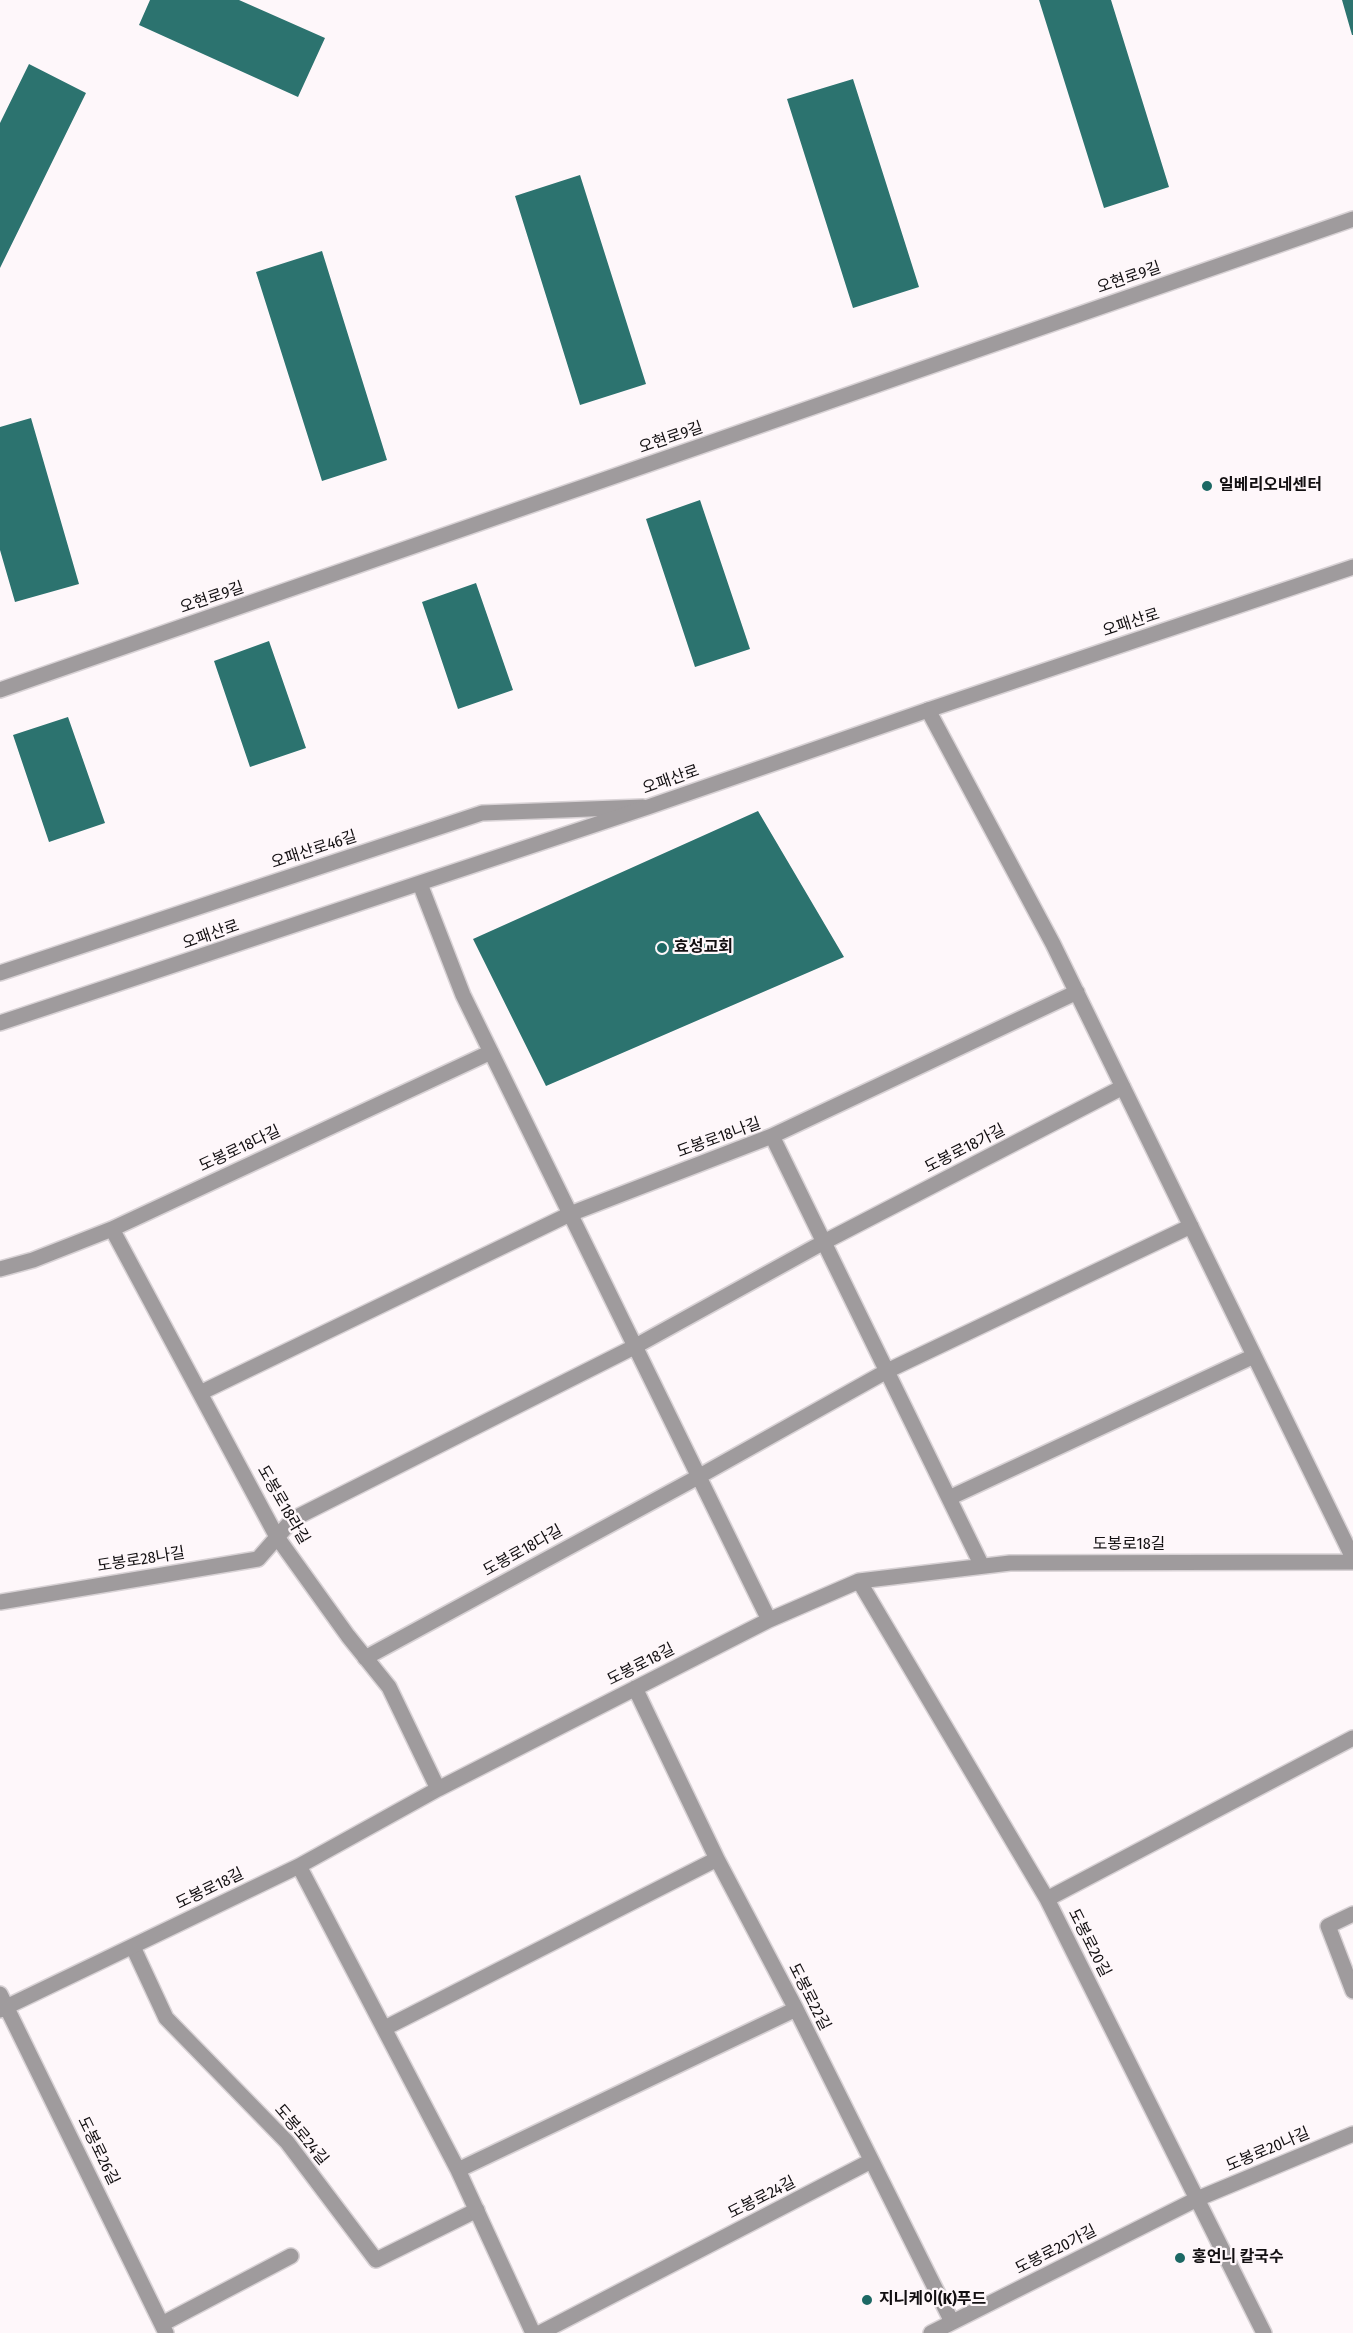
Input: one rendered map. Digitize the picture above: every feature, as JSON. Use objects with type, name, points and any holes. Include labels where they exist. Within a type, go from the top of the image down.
[{"type":"street","name":"오현로9길","points":[[0,690],[1353,219]]},
{"type":"street","name":"오패산로","points":[[0,1023],[420,884],[1353,567]]},
{"type":"street","points":[[928,710],[1053,944],[1353,1560]]},
{"type":"street","name":"오패산로46길","points":[[0,973],[482,813],[648,807]]},
{"type":"street","points":[[420,884],[463,995],[769,1620]]},
{"type":"street","points":[[772,1136],[1077,992]]},
{"type":"street","name":"도봉로18다길","points":[[0,1269],[33,1260],[112,1229],[491,1052]]},
{"type":"street","name":"도봉로18가길","points":[[824,1242],[1123,1088]]},
{"type":"street","name":"도봉로18나길","points":[[570,1214],[772,1136],[982,1566]]},
{"type":"street","points":[[200,1394],[570,1214]]},
{"type":"street","points":[[698,1477],[887,1371],[1191,1226]]},
{"type":"street","name":"도봉로18라길","points":[[112,1229],[277,1537],[348,1636],[389,1687],[438,1789]]},
{"type":"street","points":[[277,1537],[293,1519],[634,1347],[824,1242]]},
{"type":"street","points":[[949,1498],[1254,1356]]},
{"type":"street","name":"도봉로18다길","points":[[365,1658],[698,1477]]},
{"type":"street","name":"도봉로28나길","points":[[0,1602],[258,1559],[277,1537]]},
{"type":"street","name":"도봉로18길","points":[[2,2004],[133,1947],[299,1866],[438,1789],[635,1688],[769,1620],[859,1581],[1022,1563],[1353,1560]]},
{"type":"street","name":"도봉로20길","points":[[859,1581],[1047,1899],[1264,2333]]},
{"type":"street","name":"도봉로22길","points":[[635,1688],[717,1859],[796,2009],[952,2322]]},
{"type":"street","points":[[1047,1899],[1353,1738]]},
{"type":"street","points":[[385,2028],[717,1859]]},
{"type":"street","points":[[299,1866],[458,2170],[533,2333]]},
{"type":"street","points":[[1353,1914],[1328,1926],[1353,1991]]},
{"type":"street","name":"도봉로24길","points":[[133,1947],[165,2018],[287,2142],[376,2260],[477,2210]]},
{"type":"street","name":"도봉로26길","points":[[2,2004],[164,2329],[291,2256]]},
{"type":"street","points":[[458,2170],[796,2009]]},
{"type":"street","name":"도봉로20나길","points":[[1197,2199],[1353,2134]]},
{"type":"street","name":"도봉로24길","points":[[540,2333],[872,2162]]},
{"type":"street","name":"도봉로20가길","points":[[931,2333],[1197,2199]]},
{"type":"building","points":[[150,0],[239,0],[325,38],[298,97],[139,25]]},
{"type":"building","points":[[1039,0],[1111,0],[1169,187],[1104,208]]},
{"type":"building","points":[[1342,0],[1353,0],[1353,35],[1352,35]]},
{"type":"building","points":[[29,64],[86,93],[0,268],[0,123]]},
{"type":"building","points":[[853,79],[919,287],[853,308],[787,99]]},
{"type":"building","points":[[580,175],[646,384],[580,405],[515,196]]},
{"type":"building","points":[[322,251],[387,460],[322,481],[256,272]]},
{"type":"building","points":[[31,418],[79,584],[15,602],[0,550],[0,427]]},
{"type":"building","points":[[700,500],[750,649],[695,667],[646,519]]},
{"type":"building","points":[[476,583],[513,690],[458,709],[422,602]]},
{"type":"building","points":[[269,641],[306,748],[250,767],[214,661]]},
{"type":"building","points":[[68,717],[105,823],[49,842],[13,735]]},
{"type":"building","name":"효성교회","points":[[758,811],[844,957],[546,1086],[473,939]]},
{"type":"place","name":"일베리오네센터","points":[[1207,486]]},
{"type":"place","name":"효성교회","points":[[662,948]]},
{"type":"place","name":"홍언니 칼국수","points":[[1180,2258]]},
{"type":"place","name":"지니케이(K)푸드","points":[[867,2300]]}]
